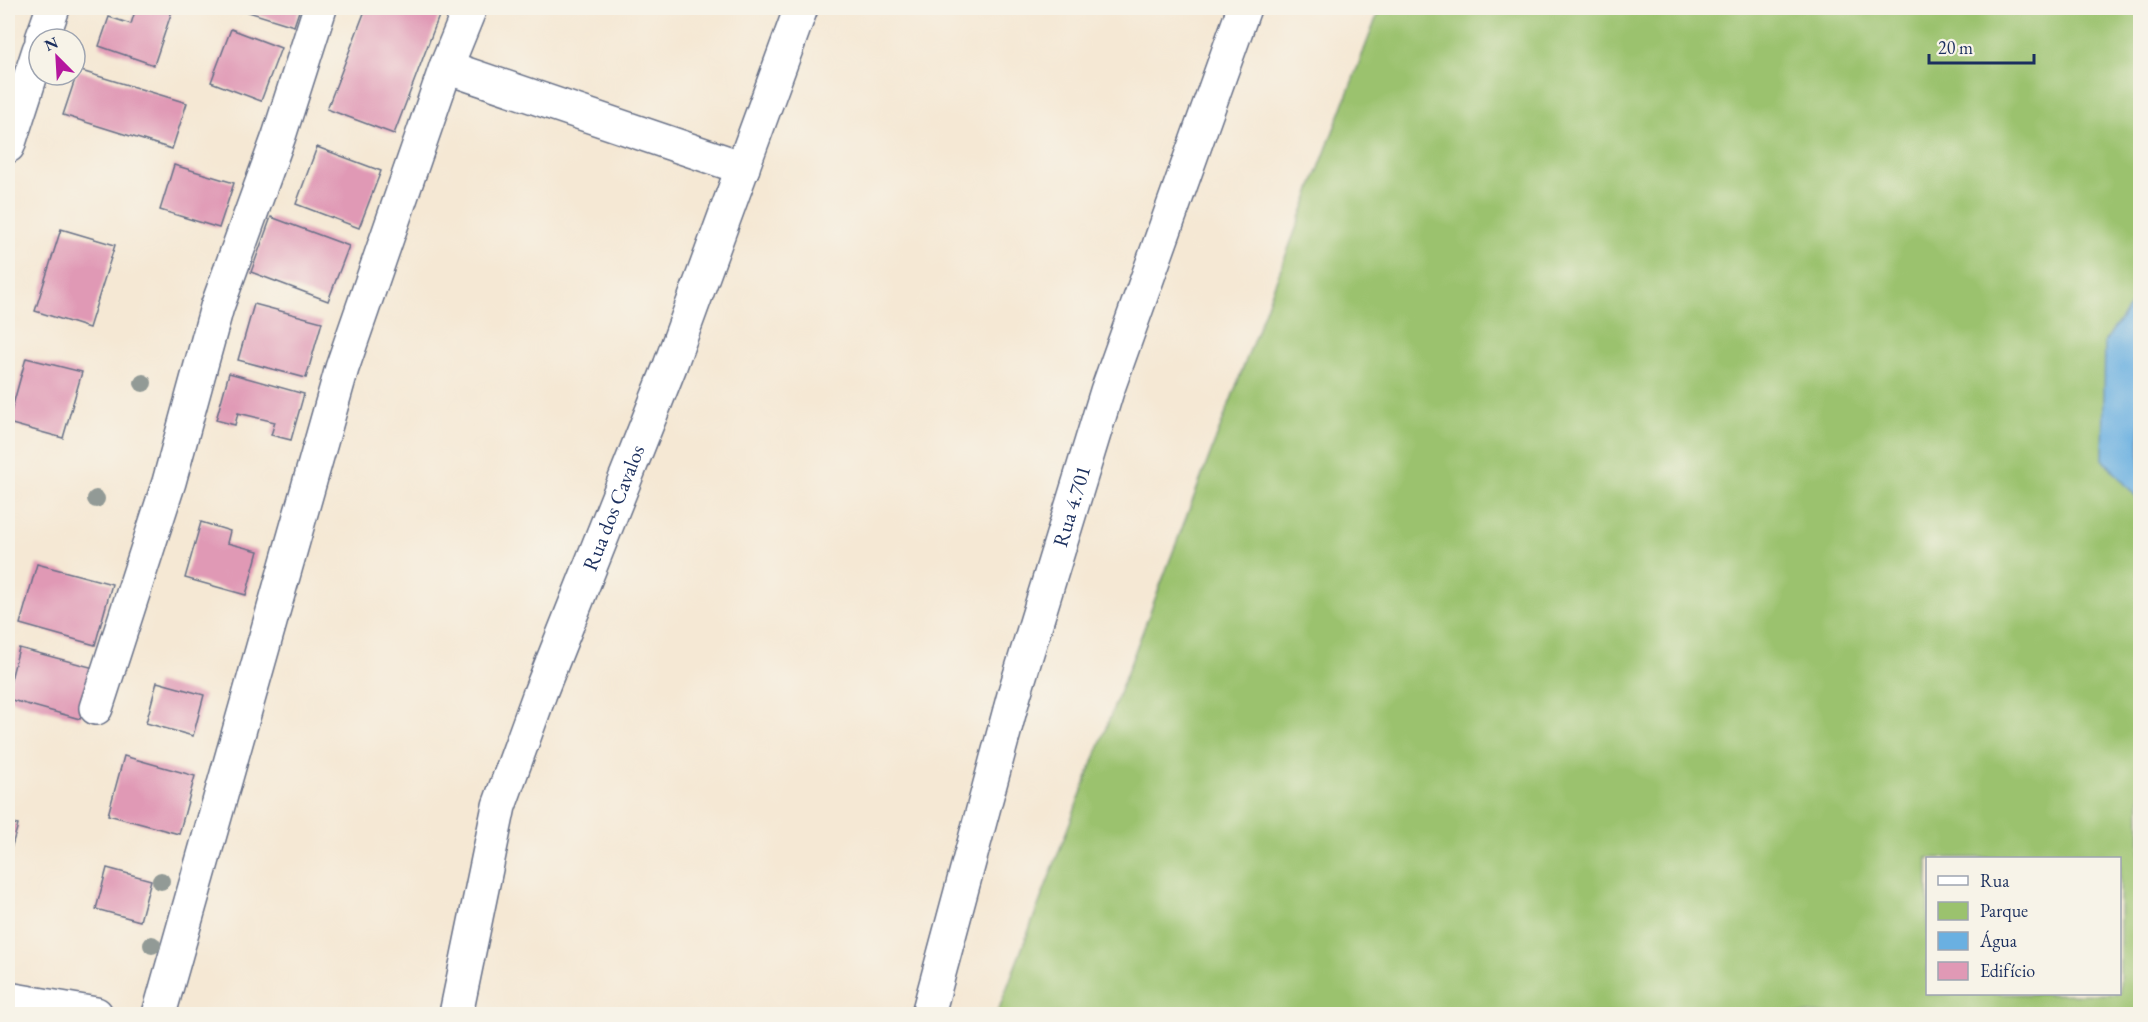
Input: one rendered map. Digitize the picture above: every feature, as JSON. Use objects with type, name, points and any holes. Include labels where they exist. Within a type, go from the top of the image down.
[{"type":"street","points":[[46,27],[53,8]]},
{"type":"street","points":[[96,708],[169,482],[217,307],[279,136],[320,8]]},
{"type":"street","points":[[159,1014],[342,368],[446,67],[471,8]]},
{"type":"street","name":"Rua dos Cavalos","points":[[456,1014],[499,806],[540,693],[670,366],[801,8]]},
{"type":"street","name":"Rua 4.701","points":[[928,1014],[1014,695],[1107,391],[1244,8]]},
{"type":"street","points":[[446,67],[743,168]]},
{"type":"street","points":[[10,128],[27,82]]},
{"type":"street","points":[[8,999],[96,1014]]},
{"type":"green space","points":[[1380,8],[2140,8],[2140,1014],[997,1014]]},
{"type":"water","points":[[2140,292],[2140,501],[2103,459],[2105,341]]},
{"type":"building","points":[[136,8],[173,8],[154,65],[99,46],[109,17],[131,24]]},
{"type":"building","points":[[236,8],[300,8],[294,26]]},
{"type":"building","points":[[366,8],[416,8],[439,16],[394,134],[327,109]]},
{"type":"building","points":[[231,29],[281,48],[261,101],[211,82]]},
{"type":"building","points":[[87,73],[187,103],[172,149],[63,115],[72,87],[87,87]]},
{"type":"building","points":[[317,147],[381,171],[359,228],[296,204]]},
{"type":"building","points":[[174,165],[234,183],[219,228],[160,210]]},
{"type":"building","points":[[271,217],[349,246],[328,301],[251,272]]},
{"type":"building","points":[[61,229],[115,245],[89,328],[35,311]]},
{"type":"building","points":[[254,304],[322,322],[306,378],[238,360]]},
{"type":"building","points":[[26,358],[82,372],[63,438],[8,423]]},
{"type":"building","points":[[229,373],[304,394],[291,440],[271,435],[275,422],[238,413],[235,425],[216,420]]},
{"type":"building","points":[[201,522],[230,531],[227,543],[258,551],[246,595],[185,578]]},
{"type":"building","points":[[37,564],[112,584],[95,645],[20,624]]},
{"type":"building","points":[[19,648],[94,668],[80,719],[8,699]]},
{"type":"building","points":[[157,682],[204,695],[193,736],[146,723]]},
{"type":"building","points":[[124,756],[195,776],[179,834],[108,815]]},
{"type":"building","points":[[8,822],[18,825],[8,859]]},
{"type":"building","points":[[107,868],[151,880],[140,921],[96,909]]}]
